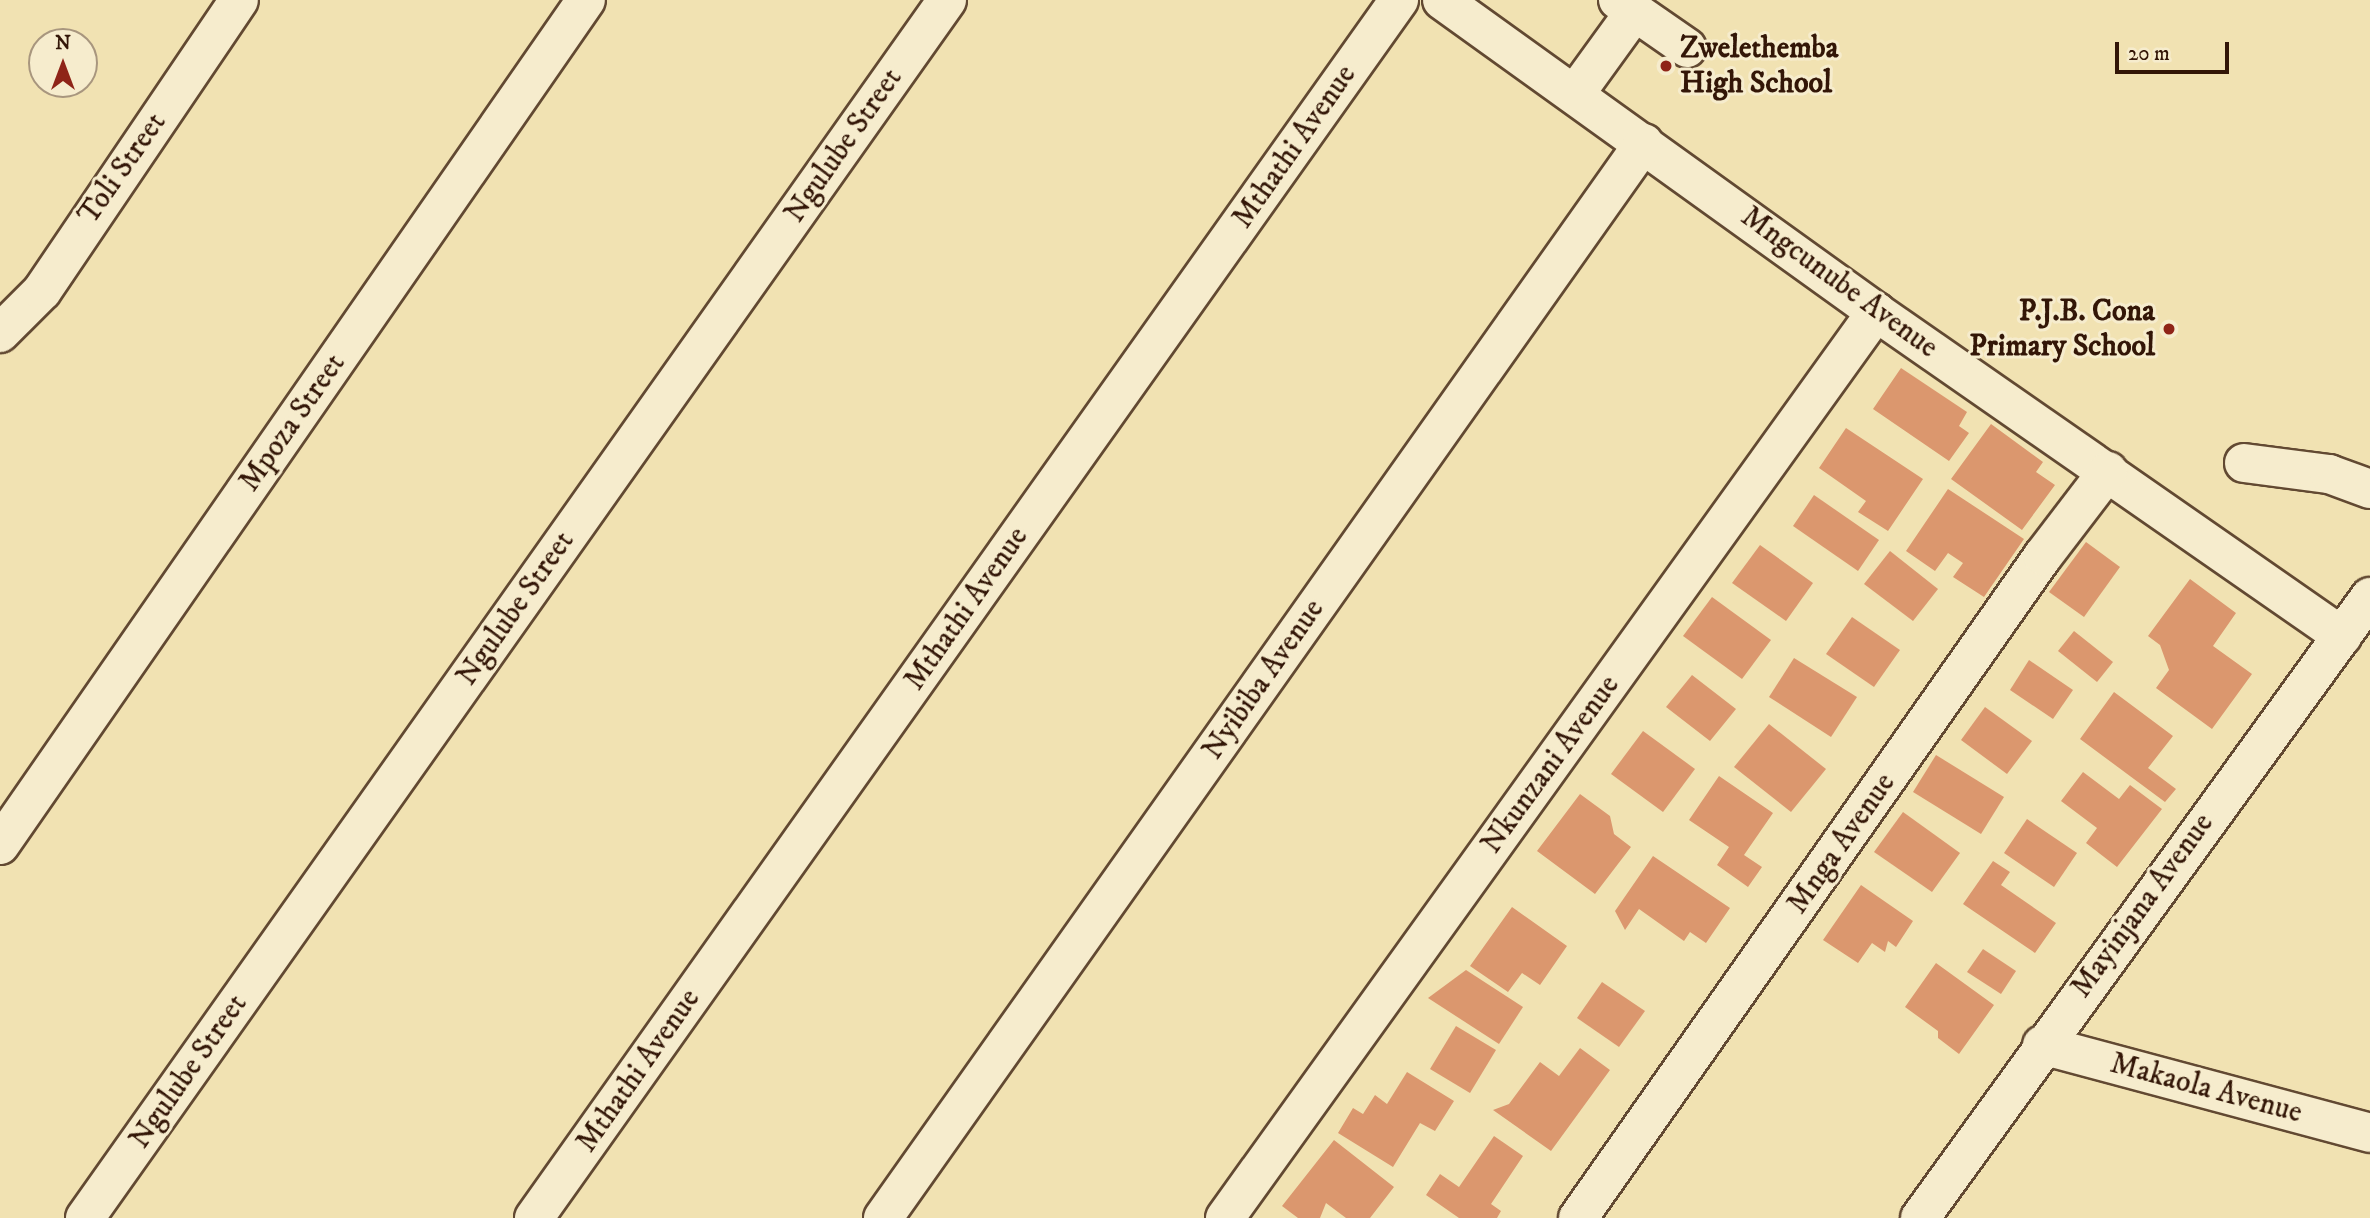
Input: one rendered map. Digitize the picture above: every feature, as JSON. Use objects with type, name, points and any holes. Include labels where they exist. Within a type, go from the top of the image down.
[{"type":"street","name":"Toli Street","points":[[0,333],[42,291],[239,0]]},
{"type":"street","name":"Mpoza Street","points":[[0,845],[586,0]]},
{"type":"street","name":"Ngulube Street","points":[[85,1218],[947,0]]},
{"type":"street","name":"Mthathi Avenue","points":[[534,1218],[1399,0]]},
{"type":"street","name":"Mngcunube Avenue","points":[[1442,0],[1877,312],[2342,636]]},
{"type":"street","points":[[1574,94],[1626,6],[1687,48]]},
{"type":"street","name":"Nyibiba Avenue","points":[[883,1218],[1644,143]]},
{"type":"street","name":"Nkunzani Avenue","points":[[1225,1218],[1877,312]]},
{"type":"street","points":[[2244,463],[2329,474],[2370,489]]},
{"type":"street","name":"Mnga Avenue","points":[[1578,1218],[2043,556],[2108,471]]},
{"type":"street","name":"Mayinjana Avenue","points":[[1920,1218],[2042,1045],[2370,597]]},
{"type":"street","name":"Makaola Avenue","points":[[2042,1045],[2370,1133]]},
{"type":"building","points":[[1901,368],[1967,412],[1959,426],[1969,433],[1949,461],[1873,409]]},
{"type":"building","points":[[1991,424],[2043,462],[2036,472],[2055,485],[2022,530],[1951,479]]},
{"type":"building","points":[[1846,428],[1923,479],[1888,531],[1858,512],[1866,501],[1819,468]]},
{"type":"building","points":[[1948,489],[2024,539],[1984,597],[1953,577],[1963,563],[1948,553],[1935,571],[1906,551]]},
{"type":"building","points":[[1814,495],[1879,540],[1858,571],[1793,526]]},
{"type":"building","points":[[2086,542],[2120,567],[2084,617],[2049,592]]},
{"type":"building","points":[[1760,545],[1813,583],[1786,621],[1732,583]]},
{"type":"building","points":[[1890,551],[1938,589],[1913,621],[1864,584]]},
{"type":"building","points":[[2190,579],[2236,613],[2213,646],[2252,674],[2212,729],[2156,688],[2169,670],[2160,645],[2148,636]]},
{"type":"building","points":[[1712,597],[1771,640],[1742,679],[1683,636]]},
{"type":"building","points":[[1852,617],[1900,650],[1874,687],[1826,654]]},
{"type":"building","points":[[2074,631],[2113,662],[2097,682],[2058,651]]},
{"type":"building","points":[[1794,658],[1857,697],[1831,737],[1769,697]]},
{"type":"building","points":[[2029,660],[2073,690],[2053,719],[2010,690]]},
{"type":"building","points":[[1692,675],[1736,709],[1710,741],[1666,707]]},
{"type":"building","points":[[2114,692],[2173,736],[2148,768],[2176,789],[2165,802],[2080,739]]},
{"type":"building","points":[[1985,707],[2032,741],[2007,774],[1961,740]]},
{"type":"building","points":[[1769,724],[1826,769],[1791,812],[1734,767]]},
{"type":"building","points":[[1643,731],[1695,769],[1663,812],[1611,774]]},
{"type":"building","points":[[1936,755],[2004,797],[1981,834],[1913,792]]},
{"type":"building","points":[[2083,772],[2119,799],[2130,785],[2162,809],[2117,867],[2086,843],[2097,828],[2061,801]]},
{"type":"building","points":[[1719,776],[1773,813],[1744,855],[1762,867],[1748,887],[1717,865],[1729,847],[1689,820]]},
{"type":"building","points":[[1580,794],[1610,816],[1614,834],[1631,847],[1595,894],[1537,851]]},
{"type":"building","points":[[1903,812],[1960,853],[1932,892],[1874,852]]},
{"type":"building","points":[[2027,819],[2077,853],[2054,887],[2004,853]]},
{"type":"building","points":[[1653,856],[1730,908],[1706,943],[1690,932],[1684,941],[1639,909],[1625,930],[1615,911]]},
{"type":"building","points":[[1993,861],[2010,872],[2001,885],[2056,923],[2035,953],[1963,904]]},
{"type":"building","points":[[1861,885],[1913,921],[1896,947],[1888,941],[1885,952],[1872,943],[1858,963],[1823,940]]},
{"type":"building","points":[[1512,907],[1567,946],[1540,985],[1522,973],[1508,992],[1470,966]]},
{"type":"building","points":[[1983,949],[2016,971],[2001,994],[1967,972]]},
{"type":"building","points":[[1936,963],[1994,1005],[1959,1054],[1938,1038],[1938,1031],[1905,1007]]},
{"type":"building","points":[[1466,970],[1523,1007],[1499,1044],[1428,998]]},
{"type":"building","points":[[1602,982],[1645,1011],[1619,1047],[1577,1018]]},
{"type":"building","points":[[1456,1026],[1496,1050],[1470,1093],[1430,1069]]},
{"type":"building","points":[[1580,1048],[1610,1070],[1551,1151],[1493,1110],[1509,1104],[1540,1062],[1559,1076]]},
{"type":"building","points":[[1407,1072],[1454,1101],[1435,1131],[1420,1123],[1393,1167],[1338,1133],[1353,1108],[1363,1114],[1375,1095],[1387,1104]]},
{"type":"building","points":[[1494,1136],[1523,1156],[1491,1204],[1501,1211],[1497,1218],[1459,1218],[1426,1195],[1440,1174],[1459,1187]]},
{"type":"building","points":[[1334,1140],[1394,1187],[1370,1218],[1346,1218],[1326,1203],[1320,1218],[1298,1218],[1282,1206]]},
{"type":"place","name":"Zwelethemba High School","points":[[1666,66]]},
{"type":"place","name":"P.J.B. Cona Primary School","points":[[2169,329]]}]
